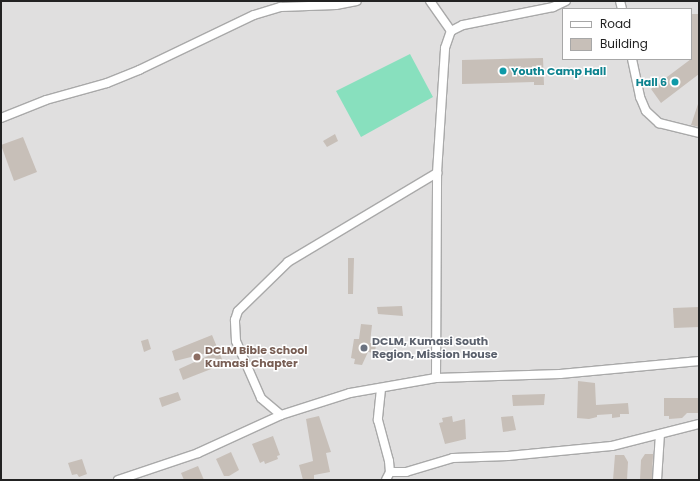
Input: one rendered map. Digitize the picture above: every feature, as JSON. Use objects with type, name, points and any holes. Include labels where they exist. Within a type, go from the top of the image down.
[{"type":"street","points":[[1,118],[46,100],[132,73],[254,15],[281,7],[357,1]]},
{"type":"street","points":[[430,1],[451,31]]},
{"type":"street","points":[[436,378],[437,173],[445,48],[451,31],[463,25],[553,7],[566,1]]},
{"type":"street","points":[[632,60],[640,97],[646,111],[658,123],[699,133]]},
{"type":"street","points":[[281,415],[261,398],[236,341],[235,320],[238,311],[284,264],[437,173]]},
{"type":"street","points":[[118,480],[198,453],[281,415],[351,393],[381,389],[436,378],[560,374],[699,361]]},
{"type":"street","points":[[381,389],[378,420],[390,472],[386,480]]},
{"type":"street","points":[[390,472],[406,472],[453,458],[508,456],[612,446],[699,424]]},
{"type":"street","points":[[657,480],[660,434]]},
{"type":"shaded area","points":[[1,1],[699,1],[699,480],[1,480]]},
{"type":"green space","points":[[410,54],[433,97],[361,137],[336,91]]},
{"type":"building","name":"Hall 6","points":[[692,14],[699,14],[699,74],[661,103],[651,89],[690,60],[692,60]]},
{"type":"building","name":"Youth Camp Hall","points":[[543,58],[544,85],[534,85],[534,82],[462,84],[462,60]]},
{"type":"building","points":[[699,104],[699,127],[691,125]]},
{"type":"building","points":[[335,134],[338,141],[327,147],[323,141]]},
{"type":"building","points":[[23,137],[37,172],[14,181],[1,145]]},
{"type":"building","points":[[348,258],[354,258],[353,294],[348,294]]},
{"type":"building","points":[[402,306],[403,316],[378,314],[377,307]]},
{"type":"building","points":[[699,307],[699,327],[674,328],[673,308]]},
{"type":"building","name":"DCLM, Kumasi South Region, Mission House","points":[[361,324],[372,325],[370,343],[376,344],[375,353],[368,352],[362,365],[354,364],[355,359],[351,358],[354,339],[359,339]]},
{"type":"building","name":"DCLM Bible School Kumasi Chapter","points":[[212,335],[224,364],[183,380],[179,369],[208,356],[207,353],[175,361],[172,351]]},
{"type":"building","points":[[148,339],[151,349],[144,352],[141,341]]},
{"type":"building","points":[[578,381],[595,383],[596,405],[628,403],[629,414],[620,414],[620,417],[612,418],[612,414],[597,415],[597,417],[589,419],[577,418]]},
{"type":"building","points":[[178,392],[181,400],[162,407],[159,398]]},
{"type":"building","points":[[545,394],[544,405],[513,406],[512,395]]},
{"type":"building","points":[[664,398],[699,398],[699,413],[687,413],[682,418],[669,419],[669,416],[664,416]]},
{"type":"building","points":[[319,416],[331,452],[326,453],[330,472],[314,475],[314,480],[303,480],[299,465],[313,461],[306,419]]},
{"type":"building","points":[[452,416],[453,422],[465,419],[466,439],[445,444],[439,423],[443,422],[442,418]]},
{"type":"building","points":[[513,416],[516,430],[503,432],[501,417]]},
{"type":"building","points":[[273,436],[280,455],[277,456],[278,459],[265,464],[264,461],[260,463],[252,444]]},
{"type":"building","points":[[231,452],[239,470],[229,476],[224,476],[216,459]]},
{"type":"building","points":[[645,454],[653,454],[652,480],[640,480],[641,460]]},
{"type":"building","points":[[615,455],[624,455],[628,462],[627,480],[613,480]]},
{"type":"building","points":[[82,459],[87,474],[79,477],[77,474],[72,475],[68,463]]},
{"type":"building","points":[[198,466],[204,480],[184,480],[181,473]]},
{"type":"place","name":"Youth Camp Hall","points":[[503,71]]},
{"type":"place","name":"Hall 6","points":[[675,82]]},
{"type":"place","name":"DCLM, Kumasi South Region, Mission House","points":[[364,348]]},
{"type":"place","name":"DCLM Bible School Kumasi Chapter","points":[[197,357]]}]
